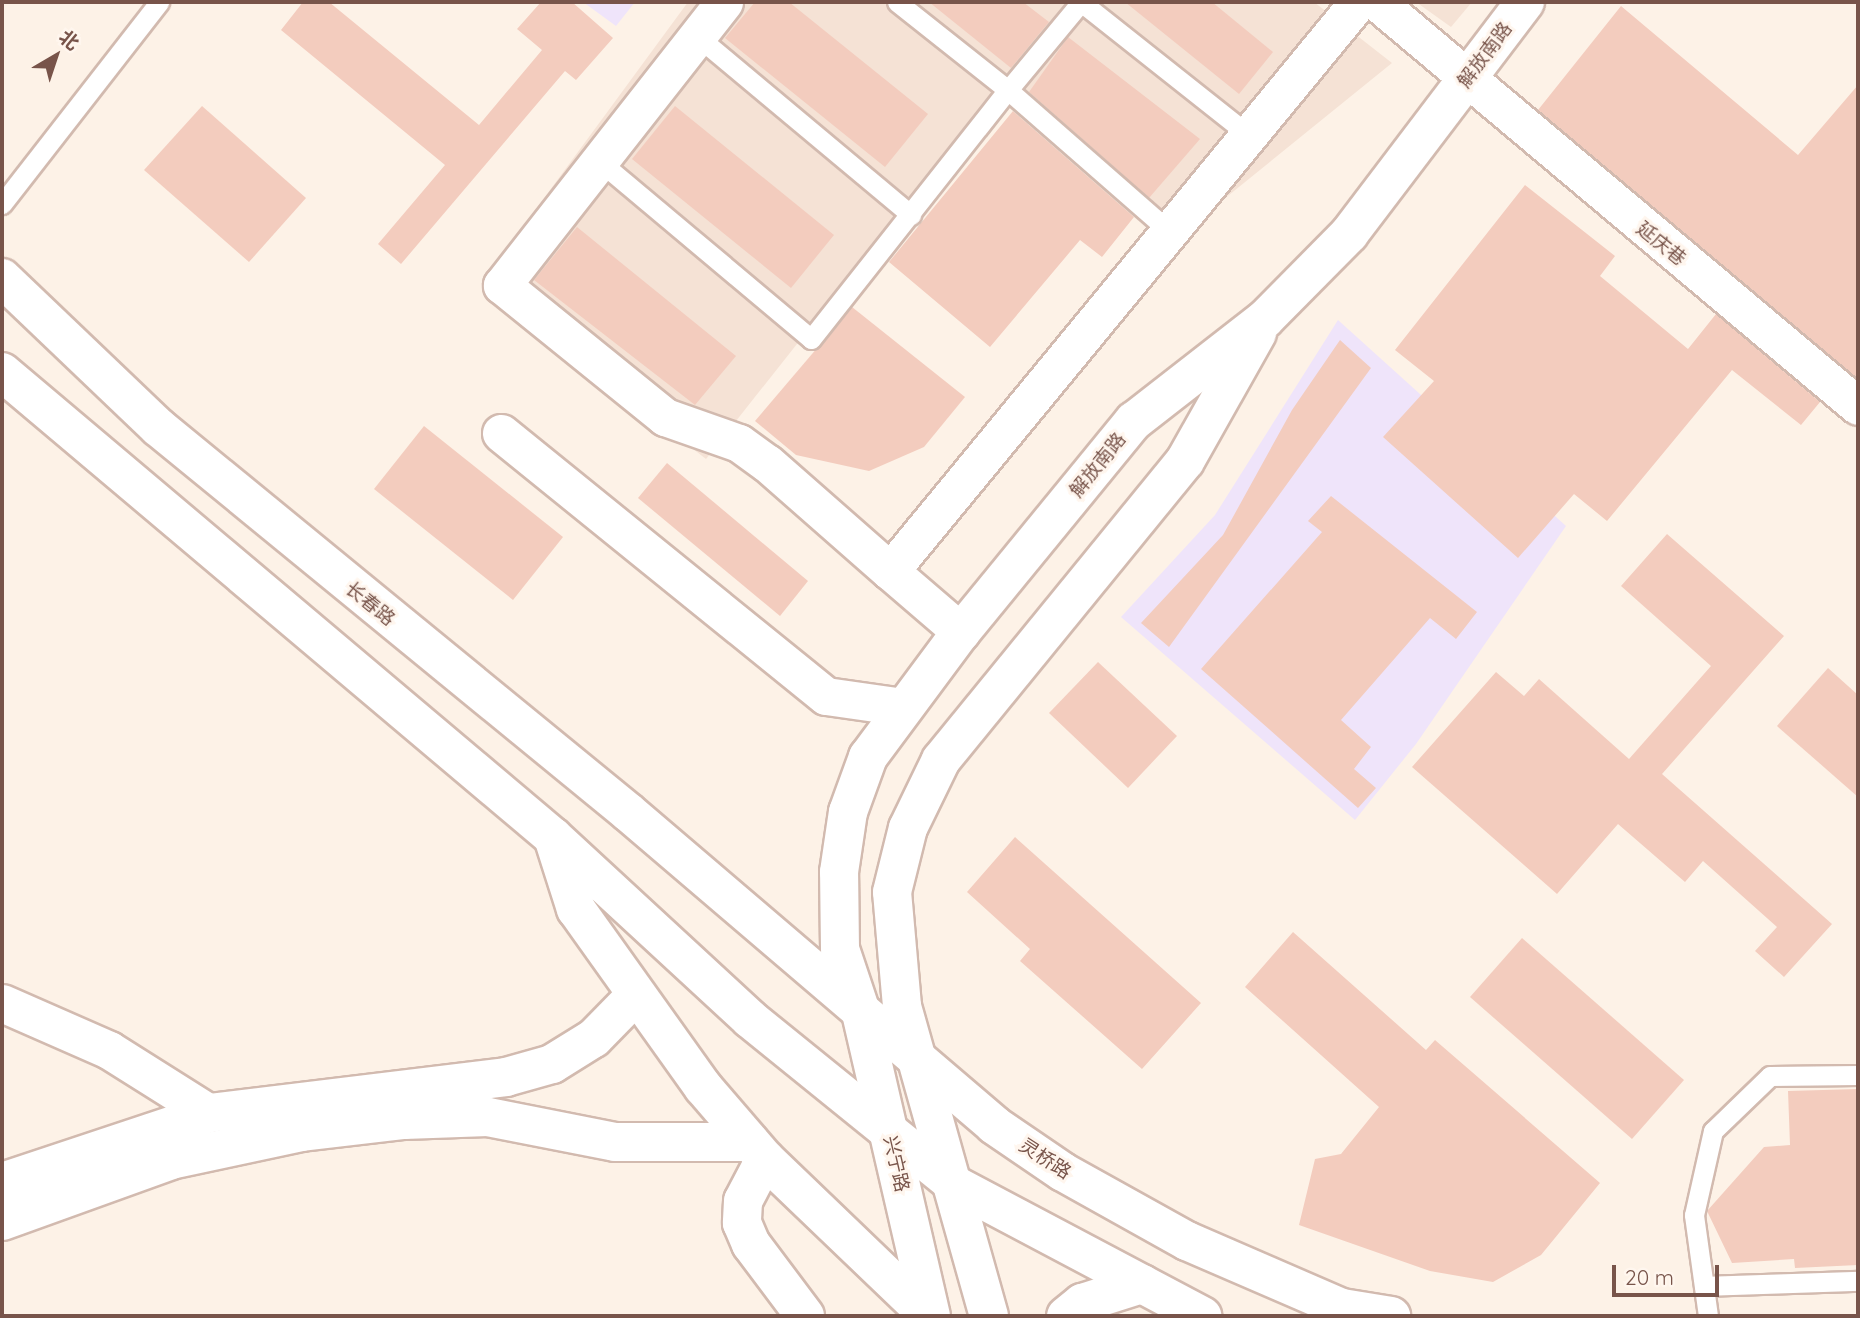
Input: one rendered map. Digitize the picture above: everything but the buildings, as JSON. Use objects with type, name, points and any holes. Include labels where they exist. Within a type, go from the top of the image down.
[{"type":"main road","name":"解放南路","points":[[860,1012],[840,949],[839,872],[846,824],[869,757],[902,707],[961,632],[1134,421],[1265,319],[1349,234],[1525,2]]},
{"type":"main road","name":"长春路","points":[[2,278],[158,427],[750,916]]},
{"type":"main road","points":[[989,1316],[922,1067],[902,1006],[893,945],[892,892],[908,828],[941,760],[1185,461],[1265,319]]},
{"type":"main road","points":[[2,372],[553,837],[659,930],[750,1019],[955,1185],[1202,1316]]},
{"type":"main road","points":[[553,837],[576,909],[635,996],[758,1150],[930,1316]]},
{"type":"main road","name":"灵桥路","points":[[750,916],[922,1067],[1063,1172],[1188,1241],[1342,1308],[1391,1316]]},
{"type":"main road","points":[[2,1182],[209,1113],[467,1082],[540,1068],[594,1038],[635,996]]},
{"type":"main road","name":"兴宁路","points":[[860,1012],[930,1316]]},
{"type":"main road","points":[[2,1221],[171,1160],[302,1132],[404,1120],[488,1117],[615,1142],[758,1150]]},
{"type":"main road","points":[[758,1150],[743,1201],[742,1223],[805,1316]]},
{"type":"main road","points":[[1066,1316],[1082,1303],[1142,1284]]},
{"type":"street","points":[[724,2],[502,285],[666,417],[738,443],[766,463],[961,632]]},
{"type":"street","points":[[890,571],[1358,2]]},
{"type":"street","name":"延庆巷","points":[[1377,2],[1858,406]]},
{"type":"street","points":[[501,433],[827,696],[902,707]]},
{"type":"street","points":[[2,1003],[109,1050],[209,1113]]},
{"type":"lane","points":[[2,204],[159,2]]},
{"type":"lane","points":[[897,2],[1008,90],[1170,232]]},
{"type":"lane","points":[[598,160],[811,338],[1081,2],[1249,135]]},
{"type":"lane","points":[[697,36],[911,215]]},
{"type":"lane","points":[[1708,1316],[1694,1215],[1713,1131],[1770,1076],[1858,1076]]},
{"type":"lane","points":[[1704,1286],[1858,1281]]},
{"type":"shaded area","points":[[583,2],[635,2],[616,26]]},
{"type":"shaded area","points":[[688,2],[1314,2],[1392,63],[1182,233],[1004,82],[706,459],[481,284]]},
{"type":"shaded area","points":[[1416,2],[1472,2],[1451,27]]},
{"type":"shaded area","points":[[1338,320],[1566,526],[1416,744],[1355,820],[1121,617],[1215,515]]}]
